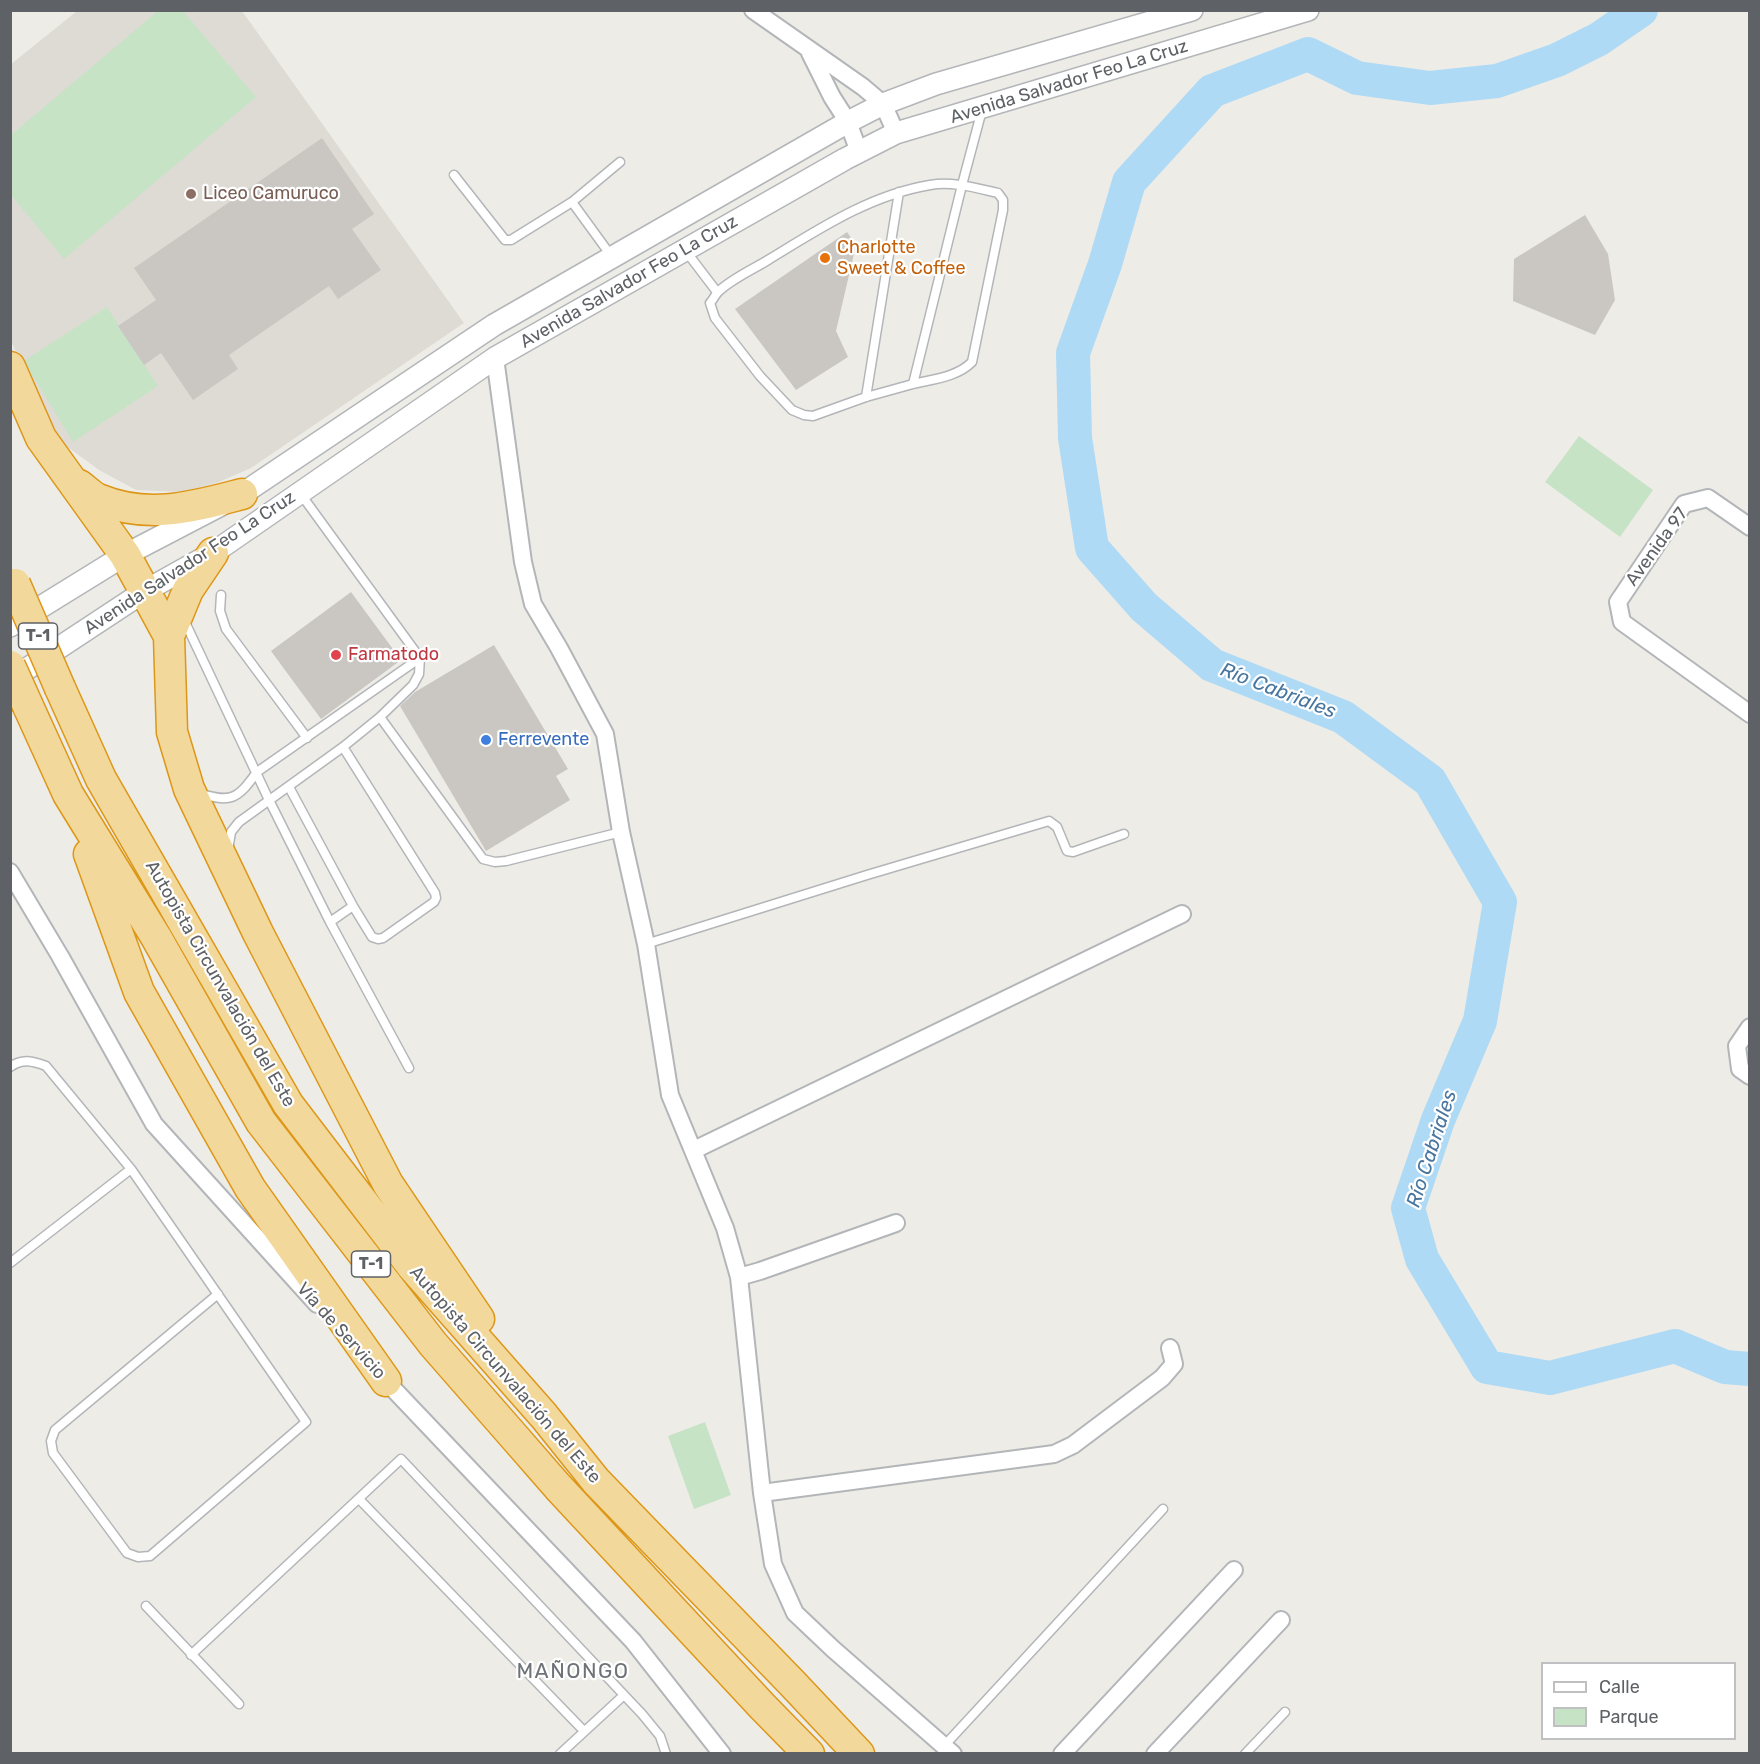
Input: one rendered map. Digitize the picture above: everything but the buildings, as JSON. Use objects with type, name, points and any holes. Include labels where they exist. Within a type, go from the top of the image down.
[{"type":"highway","points":[[10,367],[41,438],[125,555],[145,591],[174,624]]},
{"type":"highway","points":[[68,476],[97,498],[142,511],[186,508],[242,494]]},
{"type":"highway","points":[[213,553],[188,590],[174,624],[171,732],[189,789],[258,933],[388,1184],[544,1416]]},
{"type":"highway","name":"Autopista Circunvalación del Este","points":[[13,577],[101,779],[288,1104],[411,1265],[544,1416],[596,1481],[859,1754]]},
{"type":"highway","name":"Autopista Circunvalación del Este","points":[[10,666],[68,794],[156,937],[261,1122],[433,1344],[501,1423],[573,1504],[808,1754]]},
{"type":"highway","points":[[68,794],[139,992],[250,1188],[386,1381]]},
{"type":"street","points":[[753,10],[863,87],[883,104],[896,133]]},
{"type":"street","name":"Avenida Salvador Feo La Cruz","points":[[10,626],[125,555],[242,494],[494,325],[848,122],[883,104],[936,84],[1192,10]]},
{"type":"street","name":"Avenida Salvador Feo La Cruz","points":[[10,680],[145,591],[213,553],[495,358],[859,152],[896,133],[1308,10]]},
{"type":"street","points":[[808,50],[832,97],[848,122],[859,152]]},
{"type":"street","points":[[495,358],[523,562],[533,604],[605,734],[621,832],[646,944],[670,1095],[725,1228],[739,1277],[762,1493],[773,1564],[795,1613],[949,1750]]},
{"type":"street","name":"Avenida 97","points":[[1749,527],[1708,498],[1684,504],[1618,602],[1622,622],[1749,714]]},
{"type":"street","name":"Vía de Servicio","points":[[10,872],[154,1124],[386,1381],[633,1641],[722,1754]]},
{"type":"street","points":[[694,1150],[1182,914]]},
{"type":"street","points":[[1749,1027],[1737,1046],[1740,1069],[1749,1076]]},
{"type":"street","points":[[739,1277],[896,1223]]},
{"type":"street","points":[[762,1493],[1054,1454],[1073,1445],[1162,1378],[1174,1364],[1170,1348]]},
{"type":"street","points":[[1062,1754],[1233,1570]]},
{"type":"street","points":[[1155,1754],[1281,1620]]},
{"type":"lane","points":[[913,384],[983,107]]},
{"type":"lane","points":[[454,175],[505,240],[511,240],[572,202],[620,162]]},
{"type":"lane","points":[[931,184],[962,185],[998,193],[1003,200],[1003,210],[972,362],[965,370],[957,374],[866,397],[813,416],[792,410],[760,376],[715,318],[710,303],[717,292],[823,227],[866,205],[899,192],[931,184]]},
{"type":"lane","points":[[866,397],[899,192]]},
{"type":"lane","points":[[572,202],[612,257]]},
{"type":"lane","points":[[685,249],[717,292]]},
{"type":"lane","points":[[226,867],[231,832],[239,822],[343,747],[380,717],[413,685],[419,674],[420,658],[300,493]]},
{"type":"lane","points":[[221,595],[220,611],[226,629],[307,738]]},
{"type":"lane","points":[[174,624],[257,772],[330,922],[409,1068]]},
{"type":"lane","points":[[189,789],[218,799],[234,797],[246,787],[257,772],[420,658]]},
{"type":"lane","points":[[380,717],[483,859],[495,862],[506,861],[621,832]]},
{"type":"lane","points":[[289,787],[372,937],[383,938],[435,902],[436,898],[343,747]]},
{"type":"lane","points":[[646,944],[867,874],[1049,821],[1058,827],[1067,850],[1073,852],[1124,834]]},
{"type":"lane","points":[[330,922],[353,906]]},
{"type":"lane","points":[[10,1067],[30,1060],[46,1066],[131,1169],[218,1294],[306,1422],[150,1556],[138,1557],[127,1553],[53,1453],[51,1441],[55,1430],[218,1294]]},
{"type":"lane","points":[[10,1263],[131,1169]]},
{"type":"lane","points":[[191,1655],[401,1459],[624,1695],[660,1736],[666,1754]]},
{"type":"lane","points":[[359,1498],[584,1731]]},
{"type":"lane","points":[[949,1750],[1163,1509]]},
{"type":"lane","points":[[146,1606],[239,1704]]},
{"type":"lane","points":[[560,1754],[624,1695]]},
{"type":"lane","points":[[1245,1754],[1285,1712]]},
{"type":"shaded area","name":"Liceo Camuruco","points":[[77,11],[242,11],[464,323],[251,468],[219,482],[182,492],[136,490],[99,470],[54,437],[11,341],[10,65]]},
{"type":"green space","points":[[158,11],[183,11],[256,97],[64,259],[11,195],[11,135]]},
{"type":"green space","points":[[107,307],[158,386],[73,442],[24,361]]},
{"type":"green space","points":[[1579,436],[1653,490],[1620,537],[1545,482]]},
{"type":"green space","points":[[705,1422],[731,1495],[694,1509],[668,1436]]},
{"type":"waterway","name":"Río Cabriales","points":[[1641,10],[1599,39],[1557,60],[1497,81],[1430,88],[1357,78],[1308,54],[1212,91],[1129,182],[1105,264],[1073,353],[1075,438],[1092,548],[1144,607],[1212,665],[1343,717],[1430,781],[1500,902],[1480,1021],[1438,1120],[1408,1208],[1422,1259],[1487,1367],[1550,1378],[1675,1346],[1725,1367],[1750,1369]]},
{"type":"place","name":"Liceo Camuruco","points":[[191,194]]},
{"type":"place","name":"Charlotte Sweet & Coffee","points":[[825,258]]},
{"type":"place","name":"Farmatodo","points":[[336,655]]},
{"type":"place","name":"Ferrevente","points":[[486,740]]},
{"type":"district","name":"MAÑONGO","points":[[573,1672]]}]
